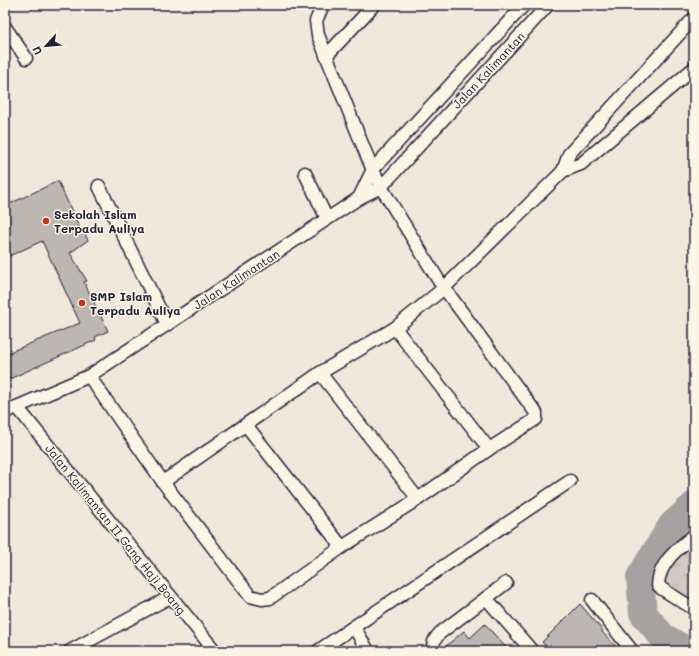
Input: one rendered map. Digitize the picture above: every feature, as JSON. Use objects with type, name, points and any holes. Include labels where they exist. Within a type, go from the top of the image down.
[{"type":"street","points":[[89,376],[163,482],[250,596],[262,600],[270,598],[342,547],[418,499],[489,449],[536,419],[536,413],[444,288],[381,187],[318,35],[316,21],[323,5]]},
{"type":"street","points":[[326,56],[374,5]]},
{"type":"street","name":"Jalan Kalimantan","points":[[359,198],[373,169],[524,5]]},
{"type":"street","name":"Jalan Kalimantan","points":[[5,412],[89,376],[359,198],[381,187],[548,5]]},
{"type":"street","points":[[563,171],[569,154],[694,18]]},
{"type":"street","points":[[5,27],[26,58]]},
{"type":"street","points":[[163,482],[320,373],[395,328],[444,288],[563,171],[581,164],[694,68]]},
{"type":"street","points":[[305,173],[327,219]]},
{"type":"street","points":[[99,186],[167,324]]},
{"type":"street","points":[[395,328],[489,449]]},
{"type":"street","points":[[320,373],[418,499]]},
{"type":"street","name":"Jalan Kalimantan II Gang Haji Boang","points":[[17,407],[215,651]]},
{"type":"street","points":[[246,425],[342,547]]},
{"type":"street","points":[[318,651],[570,481]]},
{"type":"street","points":[[694,535],[670,555],[660,574],[658,585],[694,609]]},
{"type":"street","points":[[433,651],[432,646],[435,638],[440,633],[506,583]]},
{"type":"street","points":[[70,651],[170,597]]},
{"type":"street","points":[[486,598],[532,651]]},
{"type":"street","points":[[592,600],[632,651]]},
{"type":"street","points":[[354,627],[368,651]]},
{"type":"green space","points":[[694,538],[694,603],[660,584],[673,557]]},
{"type":"building","points":[[58,181],[81,231],[83,230],[88,240],[70,253],[87,281],[84,282],[108,331],[95,337],[96,340],[5,381],[5,354],[80,323],[42,241],[5,258],[5,206]]},
{"type":"building","points":[[580,604],[603,631],[602,632],[620,651],[550,651],[542,642]]},
{"type":"building","points":[[485,624],[509,651],[440,651],[464,631],[470,638]]},
{"type":"waterway","points":[[687,651],[662,636],[643,613],[640,577],[672,525],[694,505]]},
{"type":"place","name":"Sekolah Islam Terpadu Auliya","points":[[46,221]]},
{"type":"place","name":"SMP Islam Terpadu Auliya","points":[[82,303]]}]
